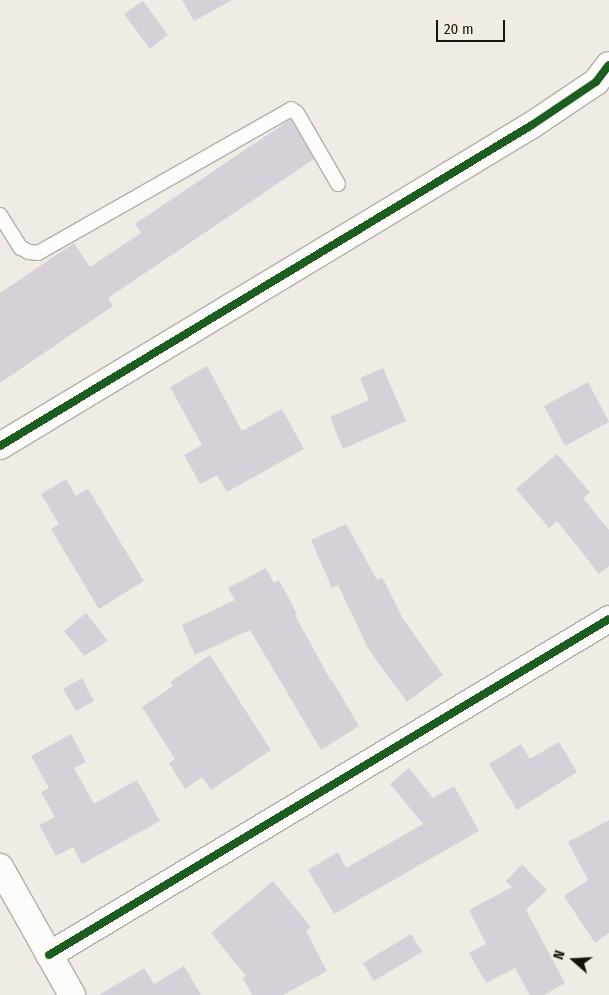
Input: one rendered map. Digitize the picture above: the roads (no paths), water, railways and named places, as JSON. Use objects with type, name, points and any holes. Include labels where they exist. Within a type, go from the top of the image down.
[{"type":"street","points":[[0,446],[532,125],[596,82],[609,65]]},
{"type":"street","points":[[50,955],[609,619]]},
{"type":"street","points":[[0,867],[72,995]]},
{"type":"lane","points":[[0,215],[21,248],[29,252],[38,253],[290,109],[297,113],[338,184]]}]
